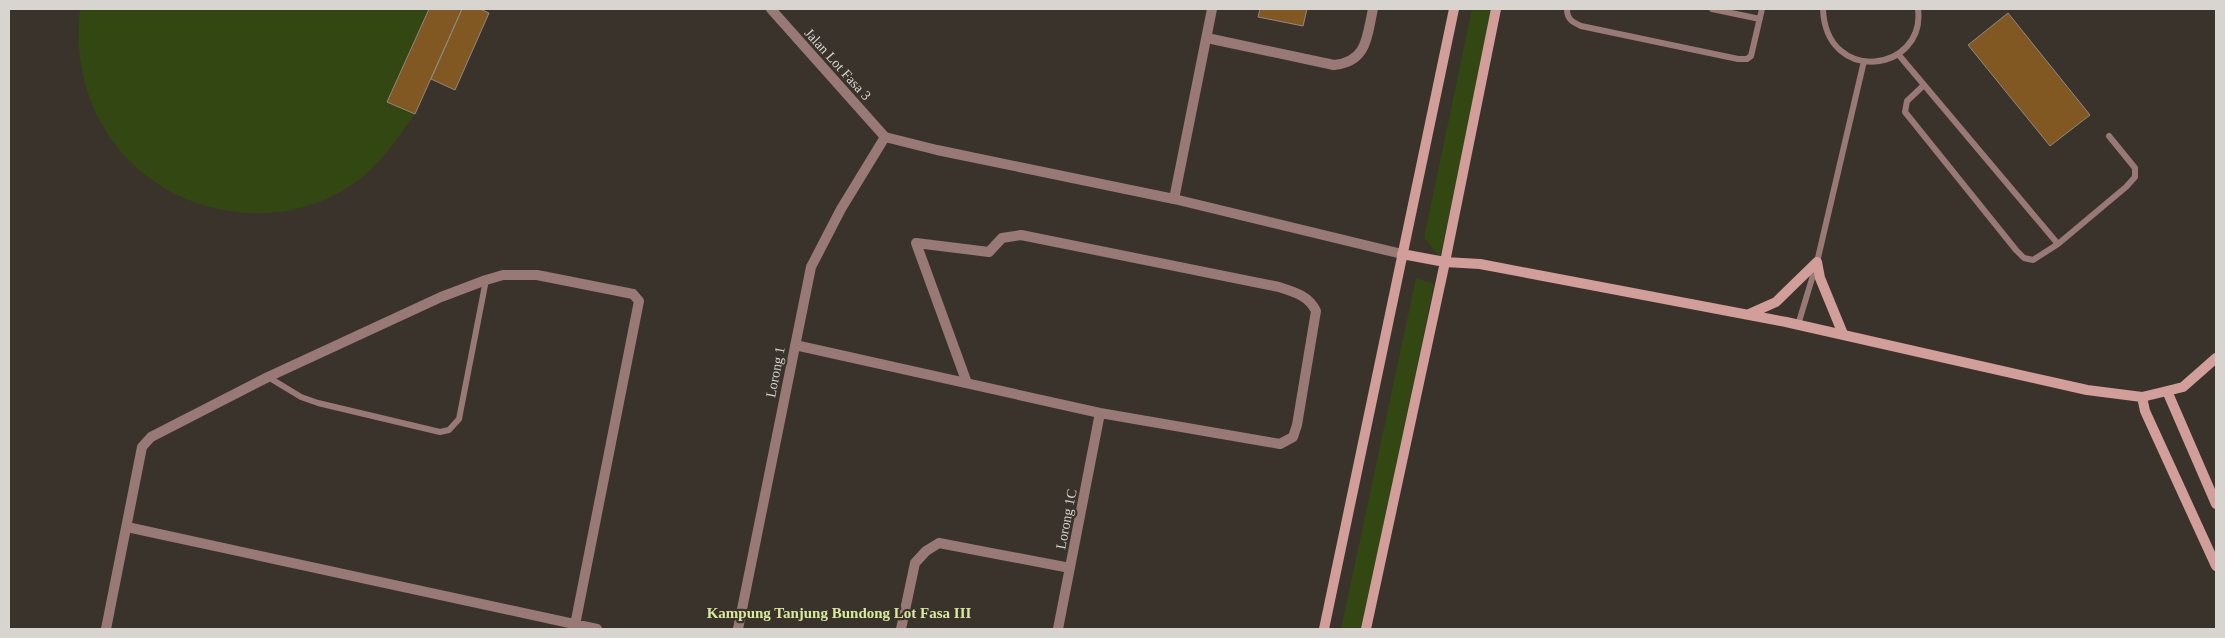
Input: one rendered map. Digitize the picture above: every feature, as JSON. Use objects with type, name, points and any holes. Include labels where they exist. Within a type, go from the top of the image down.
[{"type":"street","name":"Jalan Lot Fasa 3","points":[[771,9],[885,137]]},
{"type":"street","points":[[1174,199],[1212,9]]},
{"type":"street","points":[[1206,38],[1341,65],[1350,61],[1365,47],[1373,9]]},
{"type":"street","points":[[1324,629],[1454,9]]},
{"type":"street","points":[[1366,629],[1445,262],[1496,9]]},
{"type":"street","points":[[885,137],[1174,199],[1402,254],[1445,262],[1480,264],[1749,314],[2087,390],[2142,397],[2167,391],[2183,387],[2216,358]]},
{"type":"street","name":"Lorong 1","points":[[738,629],[811,267],[841,209],[885,137]]},
{"type":"street","points":[[795,345],[1100,413],[1280,444],[1288,441],[1293,436],[1297,425],[1316,311],[1312,304],[1300,294],[1280,287],[1021,235],[1002,238],[989,252],[916,243],[967,383]]},
{"type":"street","points":[[1749,314],[1776,302],[1817,262]]},
{"type":"street","points":[[1817,262],[1820,278],[1843,334]]},
{"type":"street","points":[[106,629],[142,447],[151,437],[268,377],[441,297],[503,275],[537,275],[633,294],[639,301],[575,625]]},
{"type":"street","points":[[2167,391],[2216,504]]},
{"type":"street","points":[[2142,397],[2145,411],[2216,566]]},
{"type":"street","name":"Lorong 1C","points":[[1058,629],[1100,413]]},
{"type":"street","points":[[127,527],[597,629]]},
{"type":"street","points":[[901,629],[915,563],[926,551],[939,543],[1070,568]]},
{"type":"lane","points":[[1567,9],[1567,15],[1571,22],[1581,26],[1738,59],[1752,56],[1762,9]]},
{"type":"lane","points":[[1712,9],[1760,19]]},
{"type":"lane","points":[[1823,9],[1824,23],[1829,37],[1838,49],[1851,58],[1864,61],[1885,60],[1898,54],[1906,47],[1918,24],[1918,9]]},
{"type":"lane","points":[[1898,54],[2058,244]]},
{"type":"lane","points":[[1798,324],[1817,262],[1864,61]]},
{"type":"lane","points":[[1924,85],[1907,101],[1905,112],[2024,258],[2033,260],[2058,244],[2126,187],[2135,177],[2135,168],[2109,136]]},
{"type":"lane","points":[[268,377],[302,397],[318,403],[445,432],[454,427],[459,419],[486,280]]},
{"type":"green space","points":[[80,9],[429,9],[387,101],[415,114],[387,152],[363,177],[329,198],[290,210],[263,213],[249,213],[210,207],[174,194],[144,174],[118,148],[99,119],[85,85],[79,48]]},
{"type":"green space","points":[[1472,9],[1493,9],[1440,257],[1424,238]]},
{"type":"green space","points":[[1416,278],[1434,284],[1362,629],[1341,629]]},
{"type":"building","points":[[429,9],[462,9],[415,114],[387,102]]},
{"type":"building","points":[[462,9],[480,9],[489,13],[455,90],[431,79]]},
{"type":"building","points":[[1260,9],[1307,9],[1303,26],[1258,17]]},
{"type":"building","points":[[2008,13],[2090,115],[2050,146],[1968,45]]},
{"type":"district","name":"Kampung Tanjung Bundong Lot Fasa III","points":[[839,613]]}]
